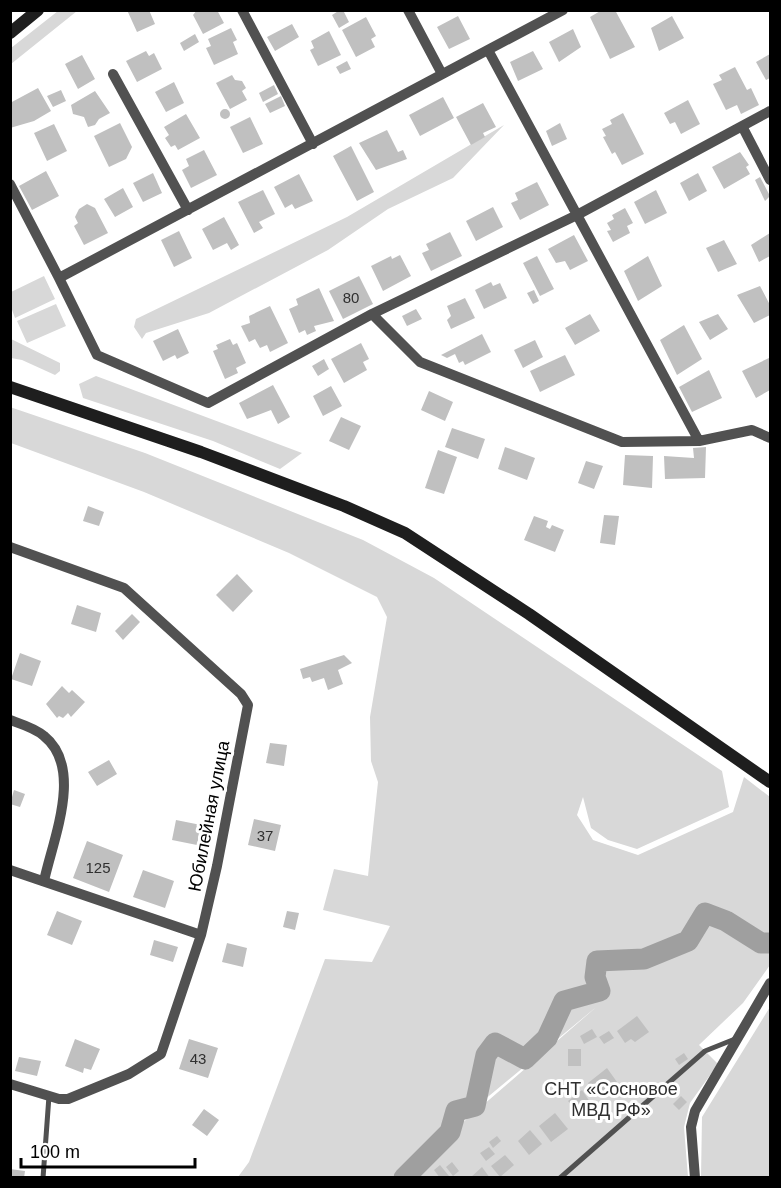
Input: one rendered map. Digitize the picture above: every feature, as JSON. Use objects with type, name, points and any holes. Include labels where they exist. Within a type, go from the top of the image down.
[{"type":"main road","points":[[10,33],[38,10]]},
{"type":"main road","points":[[10,387],[222,460],[344,506],[405,533],[529,614],[771,782]]},
{"type":"street","points":[[242,10],[314,144]]},
{"type":"street","points":[[408,10],[442,74]]},
{"type":"street","points":[[59,278],[562,10]]},
{"type":"street","points":[[488,50],[699,441]]},
{"type":"street","points":[[113,74],[188,210]]},
{"type":"street","points":[[10,184],[97,355],[207,403],[372,314],[577,215],[771,111]]},
{"type":"street","points":[[742,126],[771,180]]},
{"type":"street","points":[[372,314],[420,362],[622,442],[699,441],[752,430],[771,438]]},
{"type":"street","name":"Юбилейная улица","points":[[10,547],[124,588],[241,694],[248,705],[217,866],[201,935],[174,1019],[160,1054],[156,1059],[77,1096],[59,1099],[10,1084]]},
{"type":"street","points":[[10,720],[44,736],[56,750],[64,772],[64,792],[44,881]]},
{"type":"street","points":[[10,870],[201,935]]},
{"type":"street","points":[[695,1178],[691,1127],[695,1111],[736,1038],[771,983]]},
{"type":"lane","points":[[560,1178],[705,1051],[736,1038]]},
{"type":"lane","points":[[43,1178],[49,1096]]},
{"type":"green space","points":[[58,11],[77,11],[11,64],[11,48]]},
{"type":"green space","points":[[504,125],[453,178],[388,209],[328,250],[209,313],[146,333],[142,339],[134,327],[136,319],[347,217]]},
{"type":"green space","points":[[44,276],[55,299],[15,318],[11,307],[11,292]]},
{"type":"green space","points":[[56,304],[66,326],[27,343],[17,321]]},
{"type":"green space","points":[[11,339],[60,363],[60,371],[55,375],[22,360],[11,358]]},
{"type":"green space","points":[[96,376],[302,453],[280,469],[213,441],[83,398],[79,384]]},
{"type":"green space","name":"СНТ «Сосновое МВД РФ»","points":[[10,407],[145,453],[363,540],[434,578],[722,771],[729,807],[637,849],[608,840],[591,828],[583,797],[577,815],[593,840],[638,855],[733,812],[744,777],[770,797],[770,965],[743,1003],[699,1045],[718,1064],[690,1103],[684,1127],[688,1177],[238,1177],[249,1162],[325,959],[372,962],[390,926],[323,910],[334,869],[368,876],[378,782],[371,761],[370,717],[387,617],[377,597],[289,553],[144,492],[11,443]],"holes":[[[595,1008],[409,1169],[424,1150]]]},
{"type":"green space","points":[[770,1007],[770,1177],[701,1177],[702,1117]]},
{"type":"building","points":[[127,10],[149,10],[155,24],[137,32]]},
{"type":"building","points":[[197,10],[217,10],[224,23],[203,34],[193,15]]},
{"type":"building","points":[[343,10],[349,22],[339,28],[332,15]]},
{"type":"building","points":[[602,10],[615,10],[635,47],[610,59],[590,17]]},
{"type":"building","points":[[458,16],[470,39],[449,49],[437,27]]},
{"type":"building","points":[[672,16],[684,38],[659,51],[651,28]]},
{"type":"building","points":[[366,17],[376,36],[371,39],[375,47],[356,57],[342,30]]},
{"type":"building","points":[[292,24],[299,37],[275,51],[267,37]]},
{"type":"building","points":[[231,28],[237,40],[233,42],[238,54],[214,65],[206,48],[211,46],[208,39]]},
{"type":"building","points":[[573,29],[581,47],[559,62],[549,42]]},
{"type":"building","points":[[329,31],[341,55],[318,66],[310,50],[314,48],[311,41]]},
{"type":"building","points":[[195,34],[199,42],[184,51],[180,43]]},
{"type":"building","points":[[146,51],[149,56],[154,53],[162,69],[137,82],[126,61]]},
{"type":"building","points":[[533,51],[543,69],[518,81],[510,62]]},
{"type":"building","points":[[770,54],[770,78],[766,80],[756,62]]},
{"type":"building","points":[[82,55],[95,79],[78,89],[65,64]]},
{"type":"building","points":[[347,61],[351,69],[340,74],[336,67]]},
{"type":"building","points":[[735,67],[747,90],[751,88],[759,105],[741,114],[737,105],[726,110],[713,84],[722,80],[719,75]]},
{"type":"building","points":[[232,75],[235,80],[242,81],[246,88],[242,91],[247,100],[230,109],[216,83]]},
{"type":"building","points":[[174,82],[184,103],[166,112],[155,92]]},
{"type":"building","points":[[274,85],[278,94],[263,102],[259,93]]},
{"type":"building","points":[[38,88],[51,111],[34,121],[10,128],[10,103]]},
{"type":"building","points":[[61,90],[66,101],[53,107],[47,96]]},
{"type":"building","points":[[95,91],[110,113],[99,119],[95,125],[88,127],[84,117],[73,114],[71,105]]},
{"type":"building","points":[[281,96],[285,106],[270,113],[265,104]]},
{"type":"building","points":[[443,97],[454,118],[420,136],[409,115]]},
{"type":"building","points":[[688,100],[700,124],[681,134],[675,122],[670,124],[664,113]]},
{"type":"building","points":[[483,103],[496,127],[483,133],[485,137],[471,145],[456,117]]},
{"type":"building","points":[[225,109],[230,114],[225,119],[220,114]]},
{"type":"building","points":[[623,113],[644,154],[622,165],[615,152],[612,154],[603,137],[606,136],[602,129],[612,124],[610,120]]},
{"type":"building","points":[[186,114],[200,138],[178,150],[175,145],[171,147],[165,138],[169,135],[164,127]]},
{"type":"building","points":[[250,117],[263,144],[243,153],[230,127]]},
{"type":"building","points":[[120,123],[132,147],[126,159],[109,167],[94,136]]},
{"type":"building","points":[[560,123],[567,139],[552,146],[546,131]]},
{"type":"building","points":[[54,124],[67,151],[47,161],[34,133]]},
{"type":"building","points":[[387,130],[398,152],[403,150],[407,159],[376,170],[359,143]]},
{"type":"building","points":[[351,146],[374,192],[357,201],[333,156]]},
{"type":"building","points":[[204,150],[217,175],[191,188],[182,170],[189,166],[186,159]]},
{"type":"building","points":[[740,152],[749,165],[746,167],[750,174],[724,189],[712,167]]},
{"type":"building","points":[[46,171],[59,196],[32,210],[19,186]]},
{"type":"building","points":[[153,173],[162,193],[143,202],[133,183]]},
{"type":"building","points":[[698,173],[707,191],[689,201],[680,183]]},
{"type":"building","points":[[299,174],[313,201],[295,209],[292,204],[285,208],[274,187]]},
{"type":"building","points":[[760,177],[770,196],[765,201],[755,180]]},
{"type":"building","points":[[537,182],[549,205],[520,220],[511,203],[518,200],[515,193]]},
{"type":"building","points":[[123,188],[133,207],[115,217],[104,199]]},
{"type":"building","points":[[263,190],[275,214],[259,222],[263,228],[254,233],[238,202]]},
{"type":"building","points":[[656,190],[667,213],[645,224],[634,202]]},
{"type":"building","points":[[87,204],[95,208],[108,233],[84,245],[74,226],[78,223],[75,217],[79,209]]},
{"type":"building","points":[[493,207],[503,227],[476,241],[466,221]]},
{"type":"building","points":[[625,208],[633,223],[627,226],[630,233],[613,242],[607,231],[611,230],[607,223],[614,219],[612,215]]},
{"type":"building","points":[[224,217],[239,245],[231,250],[227,243],[213,250],[202,229]]},
{"type":"building","points":[[179,231],[192,258],[174,267],[161,240]]},
{"type":"building","points":[[450,232],[462,256],[431,271],[422,253],[429,250],[426,244]]},
{"type":"building","points":[[770,233],[770,256],[759,262],[751,245]]},
{"type":"building","points":[[574,235],[588,261],[570,270],[565,261],[556,263],[548,249]]},
{"type":"building","points":[[724,240],[737,264],[718,272],[706,248]]},
{"type":"building","points":[[400,255],[411,276],[383,291],[371,266],[391,256],[392,259]]},
{"type":"building","points":[[537,256],[554,289],[540,296],[523,263]]},
{"type":"building","points":[[648,256],[662,286],[638,301],[624,271]]},
{"type":"building","points":[[359,276],[373,304],[343,319],[329,291]]},
{"type":"building","points":[[491,282],[493,286],[500,283],[507,298],[484,309],[475,290]]},
{"type":"building","points":[[760,286],[770,305],[770,315],[754,323],[737,295]]},
{"type":"building","points":[[319,288],[334,321],[314,326],[316,331],[307,335],[305,330],[299,333],[289,309],[298,305],[296,299]]},
{"type":"building","points":[[534,290],[539,301],[533,304],[527,293]]},
{"type":"building","points":[[465,298],[475,318],[451,329],[447,320],[451,316],[447,306]]},
{"type":"building","points":[[270,306],[288,343],[270,352],[267,345],[260,348],[255,339],[249,342],[241,326],[250,323],[249,316]]},
{"type":"building","points":[[416,309],[422,319],[407,326],[402,316]]},
{"type":"building","points":[[590,314],[600,331],[575,345],[565,328]]},
{"type":"building","points":[[718,314],[728,329],[710,340],[699,322]]},
{"type":"building","points":[[684,325],[702,359],[677,375],[660,340]]},
{"type":"building","points":[[178,329],[189,353],[177,359],[175,355],[163,361],[153,341]]},
{"type":"building","points":[[482,334],[491,352],[465,365],[463,361],[459,363],[455,354],[447,358],[441,355]]},
{"type":"building","points":[[230,339],[233,345],[237,343],[246,363],[236,368],[238,373],[225,379],[213,351],[218,349],[216,345]]},
{"type":"building","points":[[535,340],[543,357],[523,368],[514,350]]},
{"type":"building","points":[[361,343],[369,359],[363,362],[367,370],[344,383],[331,359]]},
{"type":"building","points":[[565,355],[575,375],[540,392],[530,371]]},
{"type":"building","points":[[769,358],[770,390],[756,398],[742,371]]},
{"type":"building","points":[[324,359],[329,369],[318,376],[312,366]]},
{"type":"building","points":[[709,370],[722,398],[692,412],[679,387]]},
{"type":"building","points":[[273,385],[290,417],[278,424],[271,410],[247,419],[239,403]]},
{"type":"building","points":[[331,386],[342,406],[323,416],[313,396]]},
{"type":"building","points":[[429,391],[453,402],[445,421],[421,410]]},
{"type":"building","points":[[341,417],[361,426],[349,450],[329,441]]},
{"type":"building","points":[[452,428],[485,439],[478,459],[445,447]]},
{"type":"building","points":[[505,447],[535,458],[527,480],[498,469]]},
{"type":"building","points":[[706,447],[705,478],[665,479],[664,456],[694,458],[693,448]]},
{"type":"building","points":[[438,450],[457,457],[444,494],[425,488]]},
{"type":"building","points":[[625,455],[653,456],[652,488],[623,485]]},
{"type":"building","points":[[586,461],[603,466],[594,489],[578,483]]},
{"type":"building","points":[[88,506],[104,512],[99,526],[83,521]]},
{"type":"building","points":[[604,515],[619,516],[615,545],[600,543]]},
{"type":"building","points":[[534,516],[548,521],[546,527],[550,529],[552,525],[564,530],[555,552],[524,540]]},
{"type":"building","points":[[237,574],[253,591],[233,612],[216,595]]},
{"type":"building","points":[[77,605],[101,613],[96,632],[71,624]]},
{"type":"building","points":[[132,614],[140,622],[123,640],[115,631]]},
{"type":"building","points":[[20,653],[41,661],[32,686],[11,679]]},
{"type":"building","points":[[344,655],[352,663],[338,670],[343,684],[328,690],[324,678],[312,682],[310,677],[303,679],[300,669]]},
{"type":"building","points":[[62,686],[69,693],[72,690],[85,702],[71,717],[68,713],[63,718],[59,716],[57,718],[46,704]]},
{"type":"building","points":[[270,743],[287,745],[284,766],[266,763]]},
{"type":"building","points":[[109,760],[117,774],[97,786],[88,772]]},
{"type":"building","points":[[14,790],[25,794],[20,807],[10,804]]},
{"type":"building","points":[[254,819],[281,825],[275,851],[248,845]]},
{"type":"building","points":[[176,820],[201,825],[197,845],[172,840]]},
{"type":"building","points":[[87,841],[123,855],[109,892],[73,878]]},
{"type":"building","points":[[143,870],[174,881],[165,908],[133,897]]},
{"type":"building","points":[[57,911],[82,921],[72,945],[47,935]]},
{"type":"building","points":[[287,911],[299,913],[295,930],[283,927]]},
{"type":"building","points":[[154,940],[178,947],[173,962],[150,955]]},
{"type":"building","points":[[227,943],[247,948],[243,967],[222,962]]},
{"type":"building","points":[[637,1016],[649,1032],[635,1042],[631,1039],[625,1043],[617,1031]]},
{"type":"building","points":[[592,1029],[597,1037],[584,1044],[580,1036]]},
{"type":"building","points":[[609,1031],[614,1038],[604,1044],[599,1037]]},
{"type":"building","points":[[75,1039],[100,1049],[91,1070],[84,1068],[83,1073],[65,1066]]},
{"type":"building","points":[[189,1039],[218,1048],[208,1078],[179,1069]]},
{"type":"building","points":[[568,1049],[581,1049],[581,1066],[568,1066]]},
{"type":"building","points":[[684,1053],[688,1059],[679,1065],[675,1059]]},
{"type":"building","points":[[19,1057],[41,1061],[37,1076],[15,1071]]},
{"type":"building","points":[[607,1068],[617,1082],[598,1097],[588,1083]]},
{"type":"building","points":[[582,1090],[590,1102],[577,1112],[568,1101]]},
{"type":"building","points":[[681,1096],[687,1102],[679,1110],[673,1104]]},
{"type":"building","points":[[204,1109],[219,1120],[207,1136],[192,1125]]},
{"type":"building","points":[[555,1113],[568,1129],[551,1142],[539,1126]]},
{"type":"building","points":[[530,1130],[542,1144],[529,1155],[518,1141]]},
{"type":"building","points":[[497,1136],[501,1141],[493,1148],[489,1142]]},
{"type":"building","points":[[489,1147],[495,1154],[486,1161],[480,1153]]},
{"type":"building","points":[[505,1155],[514,1165],[500,1177],[491,1166]]},
{"type":"building","points":[[452,1162],[459,1171],[453,1176],[446,1167]]},
{"type":"building","points":[[440,1165],[449,1176],[448,1178],[440,1178],[434,1170]]},
{"type":"building","points":[[482,1167],[490,1178],[470,1178]]},
{"type":"building","points":[[10,1169],[25,1171],[24,1178],[10,1178]]},
{"type":"waterway","points":[[404,1178],[450,1132],[456,1111],[475,1106],[486,1055],[495,1043],[525,1059],[547,1038],[564,1001],[600,991],[595,977],[597,961],[644,959],[688,941],[705,913],[726,921],[761,943],[770,943]]}]
